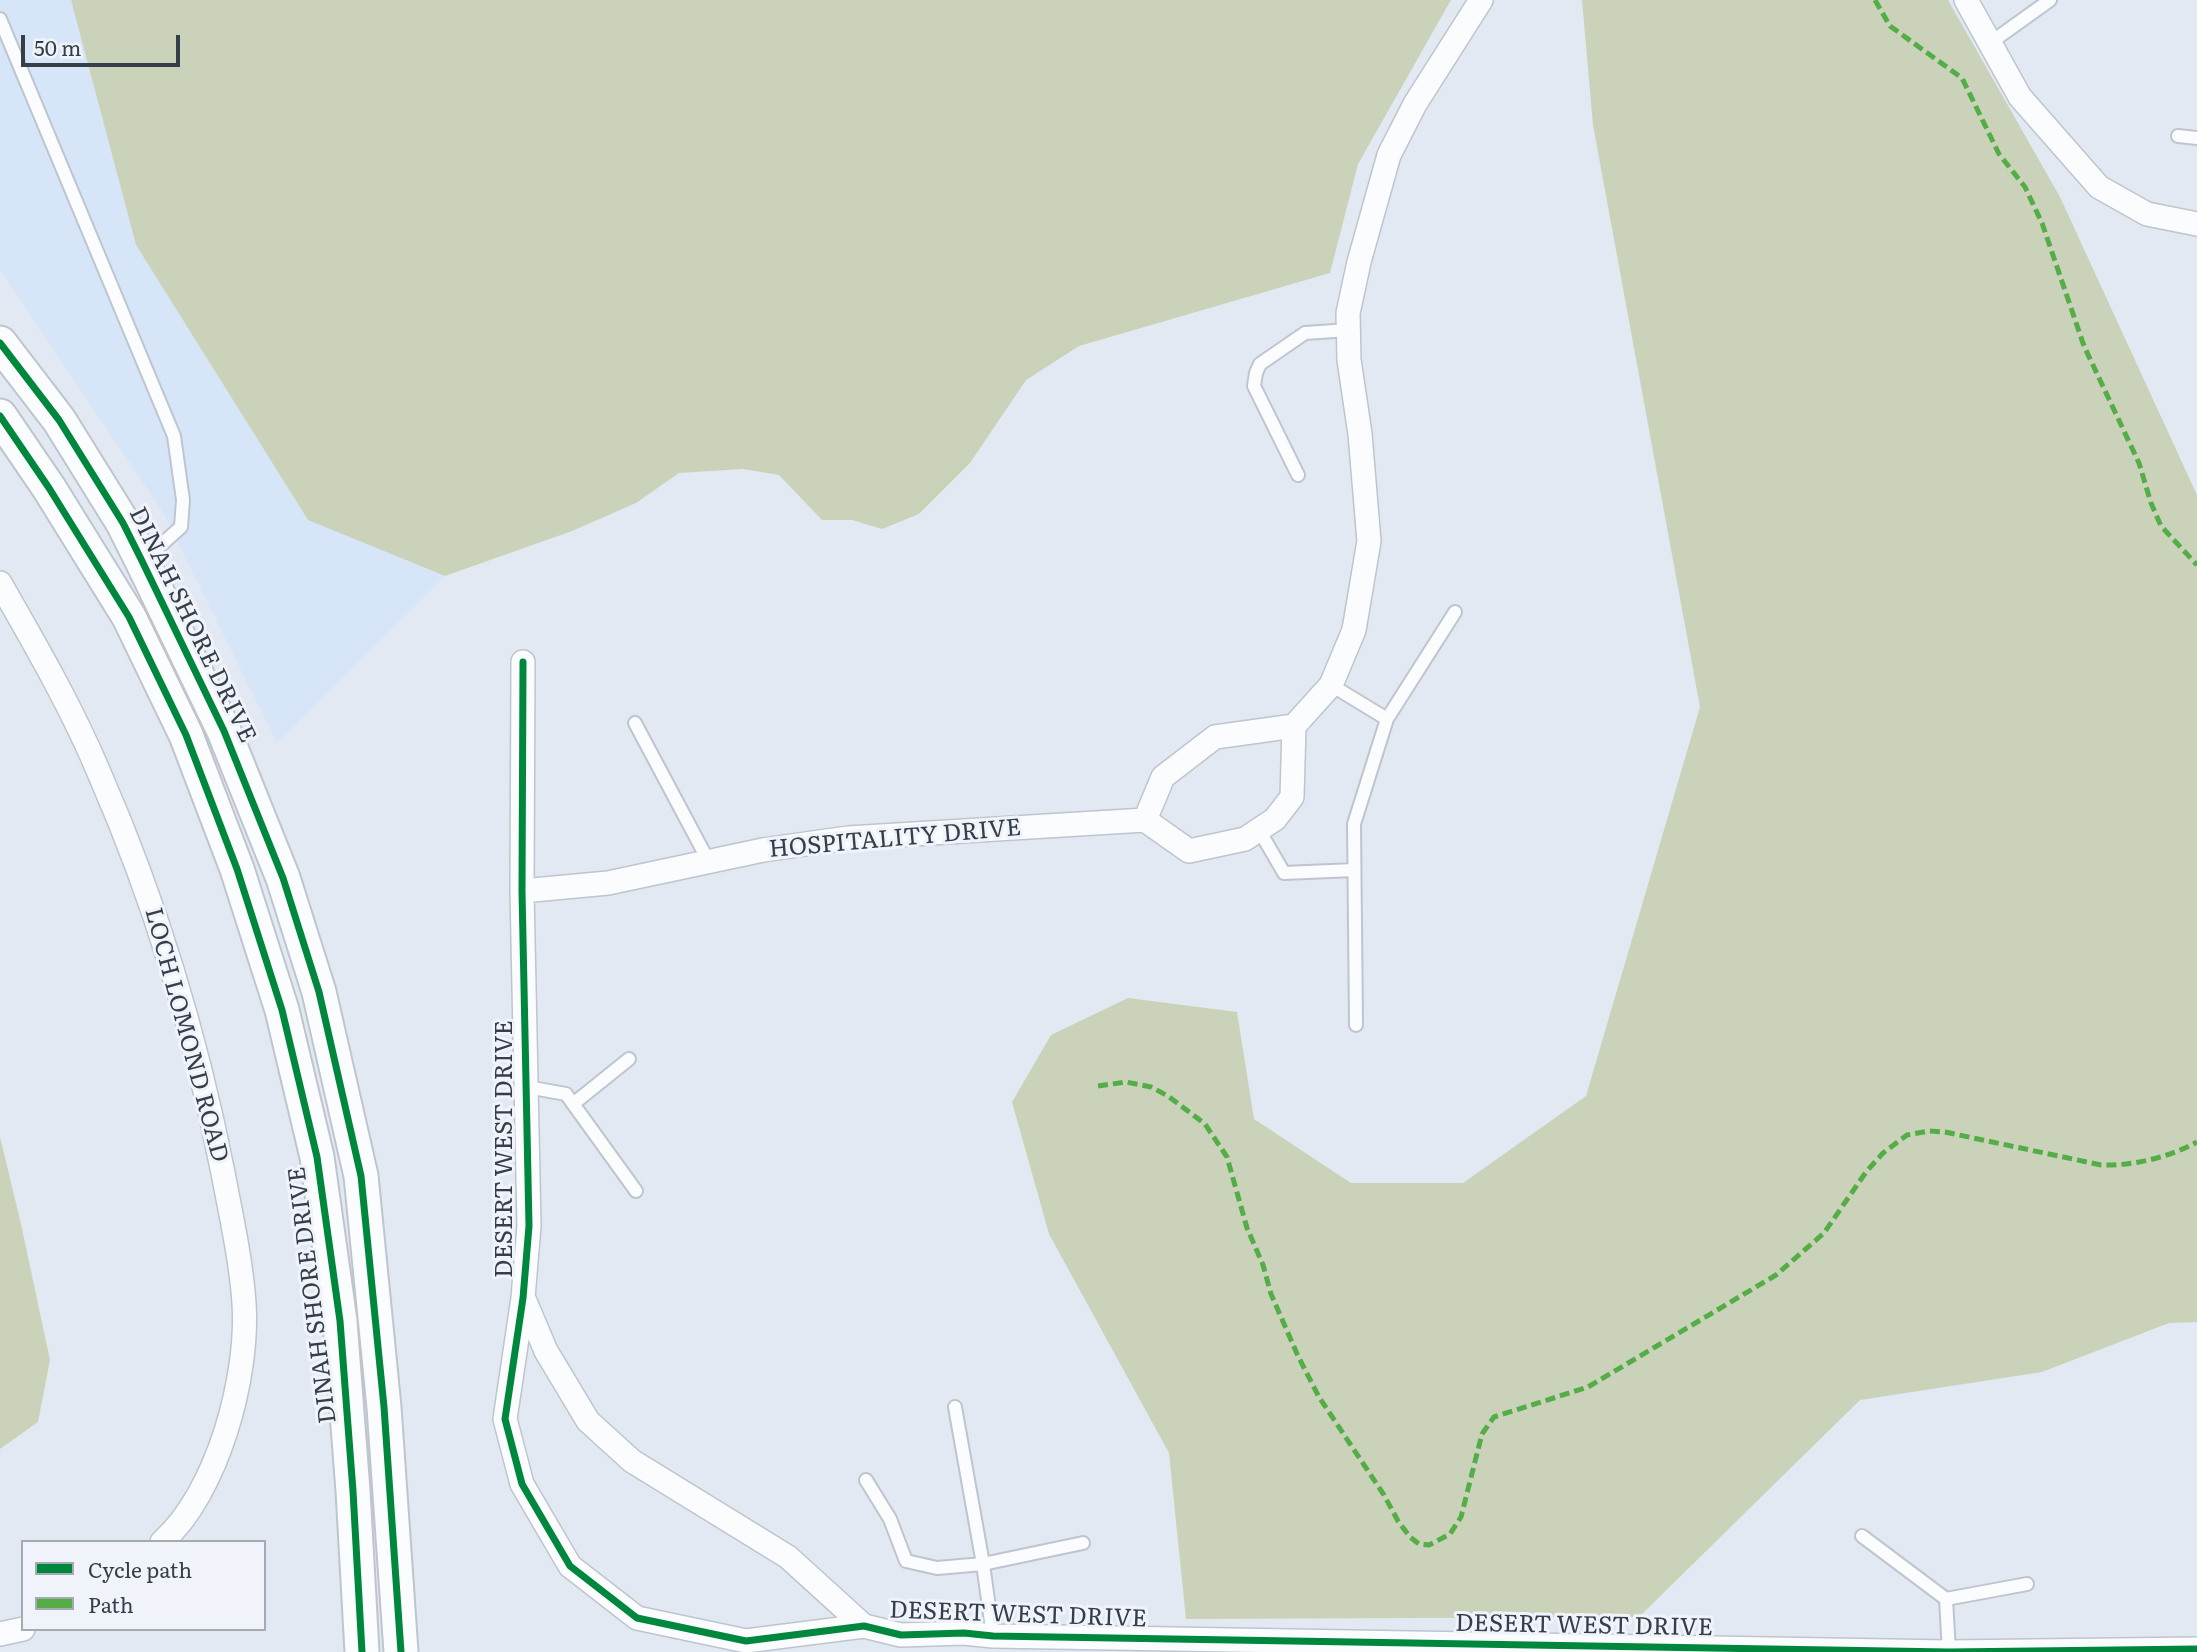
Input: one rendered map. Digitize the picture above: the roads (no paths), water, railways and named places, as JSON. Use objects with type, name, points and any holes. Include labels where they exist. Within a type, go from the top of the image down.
[{"type":"main road","name":"DINAH SHORE DRIVE","points":[[0,343],[59,420],[123,523],[142,561],[224,731],[283,878],[319,992],[361,1176],[384,1407],[401,1652]]},
{"type":"main road","name":"DINAH SHORE DRIVE","points":[[0,416],[49,488],[129,617],[186,735],[237,869],[282,1010],[317,1157],[340,1321],[362,1652]]},
{"type":"street","points":[[1294,726],[1292,797],[1275,819],[1245,839],[1189,851],[1145,820],[1163,777],[1215,737],[1294,726],[1331,685],[1354,630],[1369,541],[1360,434],[1349,360],[1348,313],[1359,262],[1389,155],[1441,60],[1481,0]]},
{"type":"street","points":[[1966,0],[2020,97],[2099,187],[2147,214],[2197,224]]},
{"type":"street","name":"LOCH LOMOND ROAD","points":[[0,583],[53,675],[100,774],[156,916],[209,1100],[229,1203],[244,1304],[242,1369],[229,1422],[213,1466],[193,1503],[164,1540]]},
{"type":"street","name":"DESERT WEST DRIVE","points":[[523,662],[522,891],[529,1226],[523,1298],[505,1419],[522,1484],[570,1566],[637,1618],[746,1641],[864,1626],[901,1635],[964,1633],[993,1636],[1949,1652],[2197,1649]]},
{"type":"street","name":"HOSPITALITY DRIVE","points":[[522,891],[608,883],[763,850],[848,838],[1145,820]]},
{"type":"street","name":"DESERT WEST DRIVE","points":[[523,1298],[546,1351],[588,1421],[632,1461],[788,1558],[864,1626]]},
{"type":"street","points":[[0,1634],[21,1629]]},
{"type":"lane","points":[[1990,43],[2050,0]]},
{"type":"lane","points":[[0,19],[174,436],[183,500],[181,527],[142,561]]},
{"type":"lane","points":[[2178,136],[2197,138]]},
{"type":"lane","points":[[1297,475],[1254,386],[1256,373],[1260,364],[1305,334],[1349,330]]},
{"type":"lane","points":[[1356,1025],[1354,824],[1387,719],[1455,612]]},
{"type":"lane","points":[[1331,685],[1387,719]]},
{"type":"lane","points":[[635,723],[709,862]]},
{"type":"lane","points":[[1259,830],[1284,873],[1354,870]]},
{"type":"lane","points":[[573,1104],[629,1059]]},
{"type":"lane","points":[[527,1087],[566,1094],[636,1191]]},
{"type":"lane","points":[[955,1407],[993,1636]]},
{"type":"lane","points":[[866,1480],[890,1518],[906,1561],[937,1568],[983,1564],[1083,1543]]},
{"type":"lane","points":[[1862,1536],[1946,1599],[2027,1584]]},
{"type":"lane","points":[[1946,1599],[1949,1652]]}]
